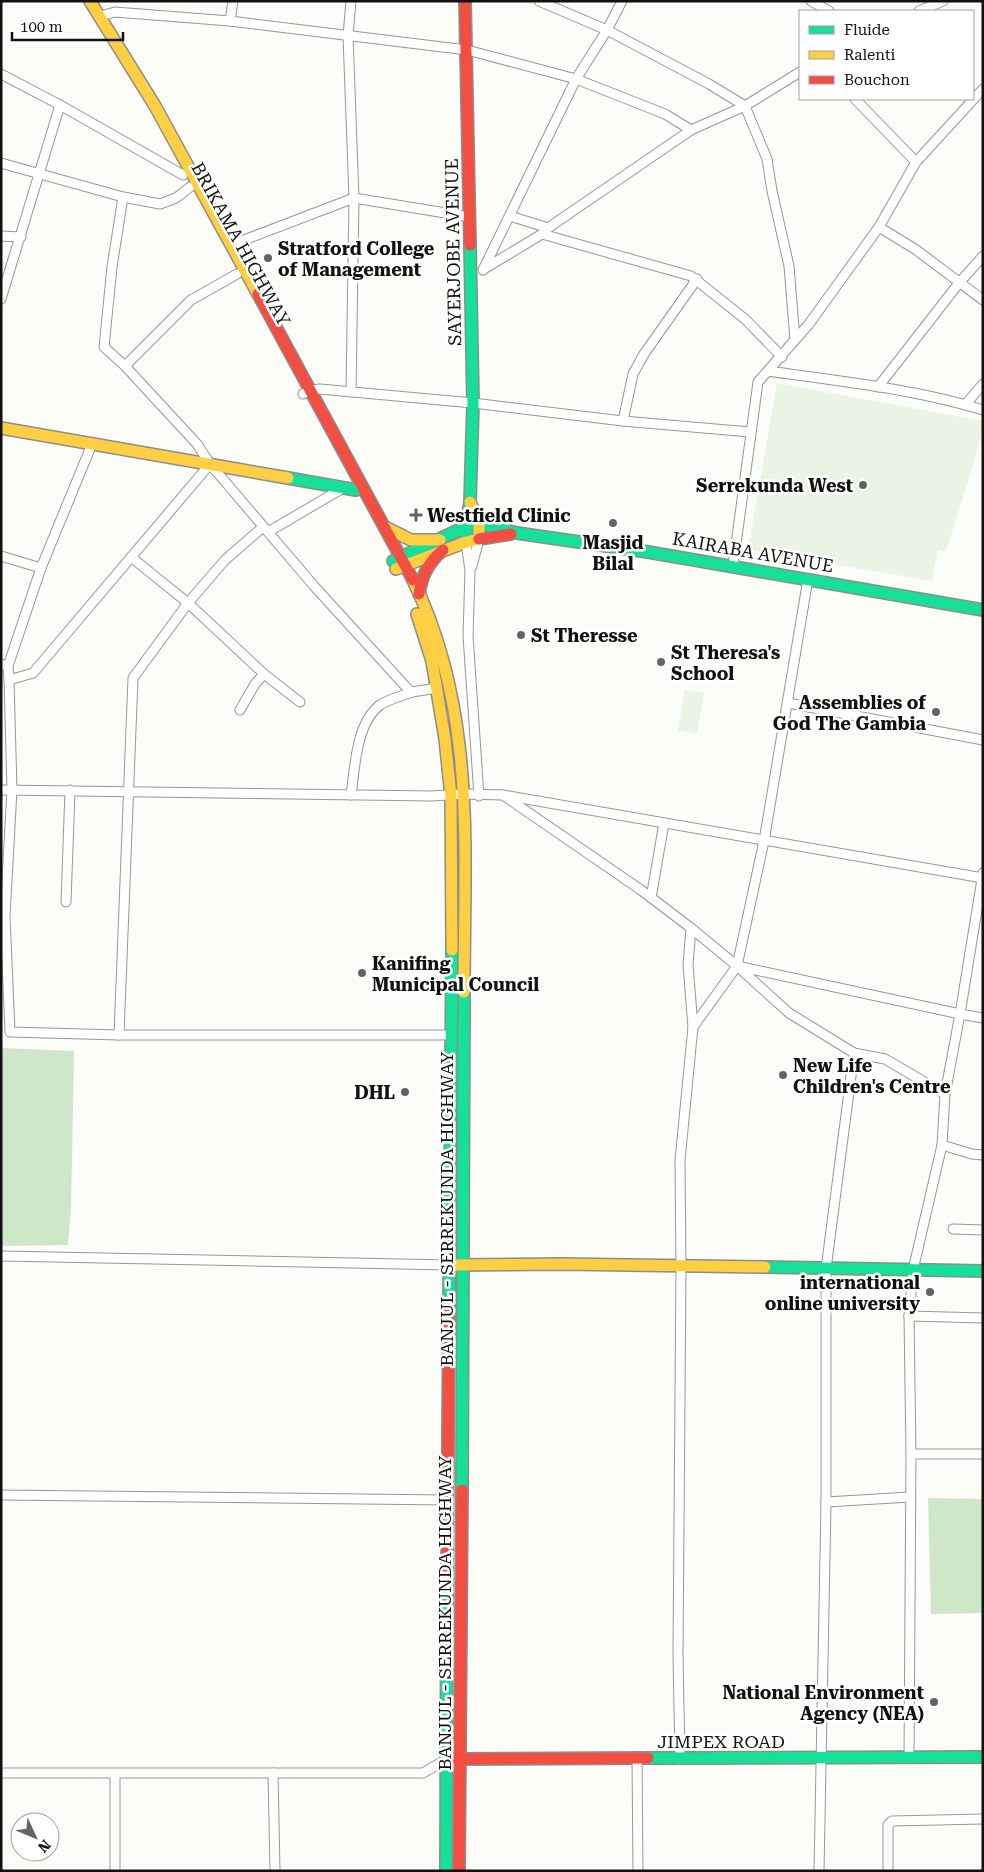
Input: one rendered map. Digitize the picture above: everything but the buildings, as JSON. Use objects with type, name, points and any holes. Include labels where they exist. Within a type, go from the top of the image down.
[{"type":"main road","name":"BRIKAMA HIGHWAY","points":[[80,1],[128,76],[237,274],[385,527],[399,563]]},
{"type":"main road","name":"BRIKAMA HIGHWAY","points":[[90,1],[132,66],[231,245],[356,490],[399,563]]},
{"type":"main road","name":"SAYERJOBE AVENUE","points":[[465,1],[473,403],[470,502],[466,525],[466,542]]},
{"type":"main road","points":[[1,428],[356,490]]},
{"type":"main road","name":"SAYERJOBE AVENUE","points":[[470,502],[478,522],[479,539]]},
{"type":"main road","name":"KAIRABA AVENUE","points":[[399,563],[441,545],[466,525],[478,522],[517,533],[733,566],[983,610]]},
{"type":"main road","points":[[385,527],[411,540],[441,545],[425,568],[419,594]]},
{"type":"main road","name":"KAIRABA AVENUE","points":[[441,545],[517,533]]},
{"type":"main road","name":"BANJUL - SERREKUNDA HIGHWAY","points":[[399,563],[419,594],[435,631],[447,670],[459,730],[464,794],[464,1265],[459,1871]]},
{"type":"main road","name":"BANJUL - SERREKUNDA HIGHWAY","points":[[399,563],[432,661],[451,796],[446,1871]]},
{"type":"main road","points":[[450,1265],[575,1264],[983,1270]]},
{"type":"main road","name":"JIMPEX ROAD","points":[[447,1759],[983,1757]]},
{"type":"street","points":[[230,21],[233,1]]},
{"type":"street","points":[[351,1],[348,36],[354,198],[351,392]]},
{"type":"street","points":[[539,1],[607,30],[709,84],[745,106],[767,158],[772,191],[789,266],[795,340]]},
{"type":"street","points":[[483,270],[576,80],[607,30],[622,1]]},
{"type":"street","points":[[811,1],[827,10]]},
{"type":"street","points":[[921,10],[943,1]]},
{"type":"street","points":[[100,16],[115,12],[230,21],[467,50],[576,80],[665,114],[691,130]]},
{"type":"street","points":[[470,278],[545,231],[691,130],[745,106],[799,73]]},
{"type":"street","points":[[1,74],[60,105],[183,175]]},
{"type":"street","points":[[974,99],[983,89]]},
{"type":"street","points":[[855,100],[916,162]]},
{"type":"street","points":[[733,566],[758,382],[782,357],[809,324],[879,227],[916,162],[973,100]]},
{"type":"street","points":[[1,299],[60,105]]},
{"type":"street","points":[[1,163],[124,197],[160,204],[176,198],[190,187]]},
{"type":"street","points":[[124,197],[112,267],[104,346],[197,444],[210,464],[314,586],[412,692]]},
{"type":"street","points":[[231,245],[354,198],[470,217]]},
{"type":"street","points":[[510,216],[545,231],[697,279],[746,319],[782,357]]},
{"type":"street","points":[[879,227],[916,249],[983,300]]},
{"type":"street","points":[[1,236],[21,237]]},
{"type":"street","points":[[878,388],[959,283],[983,256]]},
{"type":"street","points":[[125,366],[191,300],[237,274]]},
{"type":"street","points":[[623,421],[633,374],[644,354],[697,279]]},
{"type":"street","points":[[768,371],[878,388],[983,410]]},
{"type":"street","points":[[965,405],[983,384]]},
{"type":"street","points":[[307,392],[320,388],[473,403],[623,421],[750,432]]},
{"type":"street","points":[[92,444],[41,568],[4,665],[8,680],[12,790],[3,916],[10,1032],[118,1035],[451,1035]]},
{"type":"street","points":[[8,680],[34,673],[210,464]]},
{"type":"street","points":[[118,1035],[133,678],[188,603],[225,560],[266,530],[343,488]]},
{"type":"street","points":[[470,571],[479,539]]},
{"type":"street","points":[[466,542],[470,571],[468,636],[479,796]]},
{"type":"street","points":[[1,556],[41,568]]},
{"type":"street","points":[[131,557],[188,603],[264,674],[300,702]]},
{"type":"street","points":[[693,1027],[737,966],[764,841],[808,580]]},
{"type":"street","points":[[240,710],[255,684],[264,674]]},
{"type":"street","points":[[350,795],[362,728],[369,715],[381,704],[412,692],[437,688]]},
{"type":"street","points":[[788,702],[983,740]]},
{"type":"street","points":[[1,790],[350,795],[503,795],[764,841],[982,876],[945,1094],[942,1145],[913,1270],[909,1316],[911,1454],[909,1758]]},
{"type":"street","points":[[66,902],[70,790]]},
{"type":"street","points":[[503,795],[652,898],[737,966],[789,1013],[854,1053],[885,1059],[945,1094]]},
{"type":"street","points":[[652,898],[664,823]]},
{"type":"street","points":[[680,1759],[678,1654],[680,1160],[693,1027],[688,965],[691,928]]},
{"type":"street","points":[[737,966],[983,1018]]},
{"type":"street","points":[[819,1871],[826,1502],[826,1269],[854,1053]]},
{"type":"street","points":[[942,1145],[972,1154],[983,1155]]},
{"type":"street","points":[[953,1229],[983,1230]]},
{"type":"street","points":[[1,1256],[450,1265]]},
{"type":"street","points":[[909,1316],[983,1318]]},
{"type":"street","points":[[911,1454],[983,1454]]},
{"type":"street","points":[[1,1495],[447,1500]]},
{"type":"street","points":[[826,1502],[910,1497]]},
{"type":"street","points":[[637,1758],[638,1871]]},
{"type":"street","points":[[1,1773],[424,1773],[447,1759]]},
{"type":"street","points":[[273,1773],[275,1871]]},
{"type":"street","points":[[115,1774],[115,1871]]},
{"type":"street","points":[[888,1871],[888,1826],[892,1821],[983,1819]]},
{"type":"green space","name":"Serrekunda West","points":[[777,383],[983,421],[983,429],[965,492],[946,551],[938,550],[932,581],[748,550]]},
{"type":"green space","points":[[685,690],[704,693],[697,734],[678,730]]},
{"type":"green space","points":[[1,1048],[74,1051],[71,1210],[68,1245],[1,1246]]},
{"type":"green space","points":[[928,1498],[983,1499],[983,1613],[931,1614]]},
{"type":"traffic: fast","points":[[466,542],[466,525],[470,502],[473,403],[470,245]]},
{"type":"traffic: fast","points":[[288,478],[356,490]]},
{"type":"traffic: fast","points":[[393,561],[473,523]]},
{"type":"traffic: fast","points":[[479,523],[517,533],[648,552],[983,610]]},
{"type":"traffic: fast","points":[[449,1307],[452,950]]},
{"type":"traffic: fast","points":[[462,1490],[464,992]]},
{"type":"traffic: fast","points":[[765,1267],[983,1271]]},
{"type":"traffic: fast","points":[[446,1871],[447,1574]]},
{"type":"traffic: fast","points":[[648,1758],[983,1757]]},
{"type":"traffic: slow","points":[[90,1],[155,106],[258,294]]},
{"type":"traffic: slow","points":[[1,428],[288,478]]},
{"type":"traffic: slow","points":[[396,569],[466,542],[479,539],[479,523],[470,502]]},
{"type":"traffic: slow","points":[[385,527],[411,540],[440,540]]},
{"type":"traffic: slow","points":[[413,580],[434,630],[448,680],[457,731],[465,834],[464,992]]},
{"type":"traffic: slow","points":[[417,614],[432,661],[445,739],[451,796],[452,950]]},
{"type":"traffic: slow","points":[[455,1265],[562,1264],[765,1267]]},
{"type":"traffic: jam","points":[[465,1],[470,245]]},
{"type":"traffic: jam","points":[[258,294],[413,580]]},
{"type":"traffic: jam","points":[[479,539],[511,534]]},
{"type":"traffic: jam","points":[[419,594],[426,570],[443,550]]},
{"type":"traffic: jam","points":[[447,1574],[449,1307]]},
{"type":"traffic: jam","points":[[459,1871],[462,1490]]},
{"type":"traffic: jam","points":[[453,1759],[648,1758]]},
{"type":"place","name":"Stratford College of Management","points":[[268,258]]},
{"type":"place","name":"Serrekunda West","points":[[863,485]]},
{"type":"place","name":"Westfield Clinic","points":[[416,515]]},
{"type":"place","name":"Masjid Bilal","points":[[613,523]]},
{"type":"place","name":"St Theresse","points":[[521,635]]},
{"type":"place","name":"St Theresa's School","points":[[661,662]]},
{"type":"place","name":"Assemblies of God The Gambia","points":[[936,712]]},
{"type":"place","name":"Kanifing Municipal Council","points":[[362,973]]},
{"type":"place","name":"New Life Children's Centre","points":[[783,1075]]},
{"type":"place","name":"DHL","points":[[405,1092]]},
{"type":"place","name":"international online university","points":[[930,1292]]},
{"type":"place","name":"National Environment Agency (NEA)","points":[[934,1702]]}]
